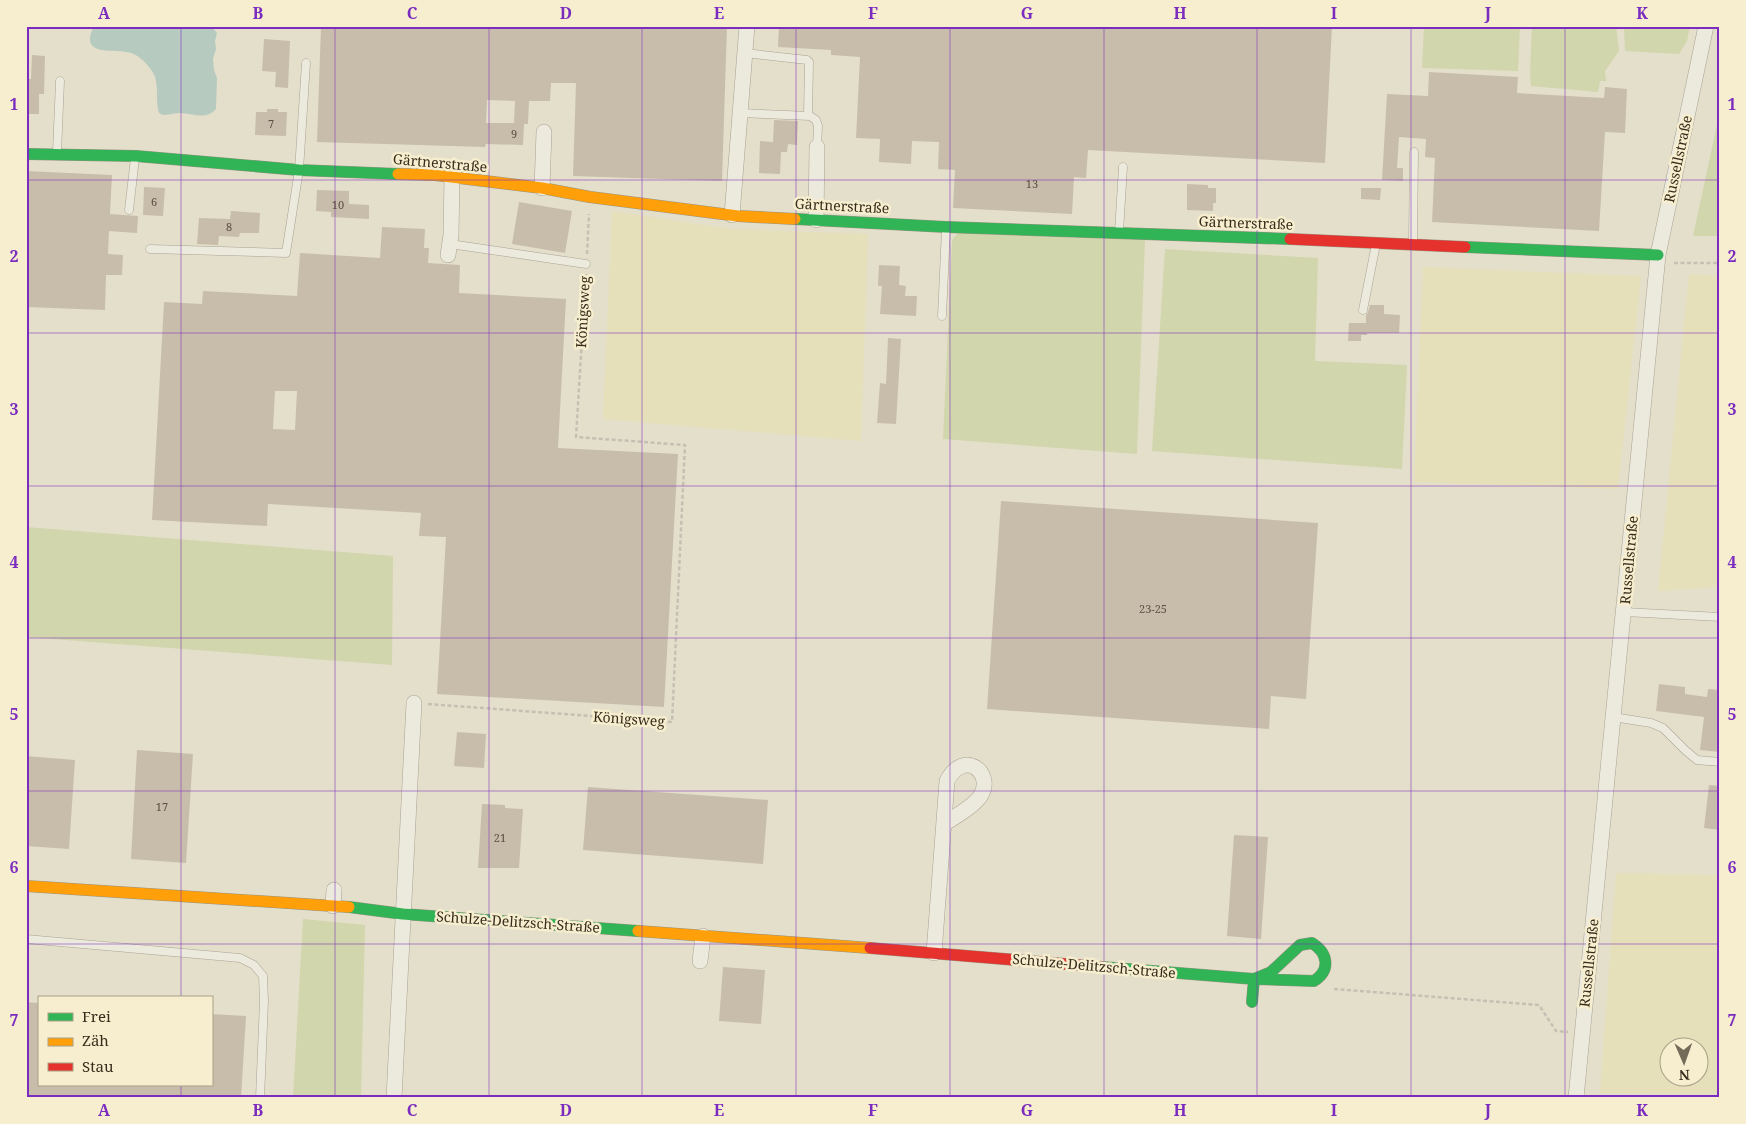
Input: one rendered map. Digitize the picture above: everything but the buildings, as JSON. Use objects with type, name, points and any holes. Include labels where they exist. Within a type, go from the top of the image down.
[{"type":"street","points":[[732,215],[747,26]]},
{"type":"street","name":"Russellstraße","points":[[1576,1098],[1658,259],[1706,26]]},
{"type":"street","points":[[542,188],[544,132]]},
{"type":"street","points":[[816,220],[817,147]]},
{"type":"street","name":"Gärtnerstraße","points":[[26,154],[136,156],[298,170],[435,175],[732,215],[946,227],[1376,242],[1658,259]]},
{"type":"street","points":[[449,249],[452,178]]},
{"type":"street","points":[[394,1098],[414,703]]},
{"type":"street","points":[[934,953],[944,824]]},
{"type":"street","name":"Schulze-Delitzsch-Straße","points":[[26,886],[333,906],[403,914],[934,953],[1254,979],[1314,981],[1322,976],[1326,965],[1324,955],[1320,948],[1312,943],[1300,945],[1271,972],[1254,979]]},
{"type":"street","points":[[333,906],[334,890]]},
{"type":"street","points":[[700,960],[703,936]]},
{"type":"street","points":[[1252,1002],[1254,979]]},
{"type":"lane","points":[[745,53],[807,60],[809,62],[808,115]]},
{"type":"lane","points":[[150,249],[286,252],[298,170],[306,63]]},
{"type":"lane","points":[[57,155],[60,81]]},
{"type":"lane","points":[[740,113],[808,115],[816,120],[818,126],[817,147]]},
{"type":"lane","points":[[1412,245],[1414,152]]},
{"type":"lane","points":[[129,210],[136,156]]},
{"type":"lane","points":[[1119,234],[1123,167]]},
{"type":"lane","points":[[942,316],[946,227]]},
{"type":"lane","points":[[1363,310],[1376,242]]},
{"type":"lane","points":[[449,249],[586,264]]},
{"type":"lane","points":[[1624,612],[1720,617]]},
{"type":"lane","points":[[1614,718],[1651,723],[1664,728],[1697,760],[1720,762]]},
{"type":"lane","points":[[26,939],[240,958],[254,965],[262,976],[264,1001],[260,1098]]},
{"type":"path","name":"Königsweg","points":[[414,703],[672,722],[685,445],[576,437],[590,197]]},
{"type":"path","points":[[1658,259],[1720,263]]},
{"type":"path","points":[[1330,988],[1539,1005],[1556,1031],[1575,1033]]},
{"type":"shaded area","points":[[99,26],[209,26],[213,28],[217,33],[213,59],[217,78],[216,109],[212,113],[203,116],[180,113],[163,115],[159,113],[156,80],[152,71],[146,63],[134,54],[95,48],[91,44],[90,37],[93,28]]},
{"type":"shaded area","points":[[612,211],[731,229],[868,234],[861,441],[603,419]]},
{"type":"shaded area","points":[[1423,267],[1641,276],[1618,489],[1414,482]]},
{"type":"shaded area","points":[[1689,274],[1720,276],[1720,587],[1658,591]]},
{"type":"shaded area","points":[[1616,873],[1720,875],[1720,1094],[1600,1093]]},
{"type":"green space","points":[[1424,26],[1520,26],[1518,71],[1422,68]]},
{"type":"green space","points":[[1532,26],[1616,26],[1619,51],[1605,71],[1606,81],[1600,81],[1598,92],[1531,86]]},
{"type":"green space","points":[[1624,26],[1690,26],[1687,41],[1679,54],[1625,51]]},
{"type":"green space","points":[[1720,111],[1720,236],[1693,236]]},
{"type":"green space","points":[[958,233],[1145,240],[1137,454],[943,439],[952,240]]},
{"type":"green space","points":[[1165,249],[1318,258],[1315,361],[1407,365],[1402,469],[1152,451]]},
{"type":"green space","points":[[26,527],[393,556],[392,665],[26,637]]},
{"type":"green space","points":[[303,919],[365,925],[361,1098],[293,1098]]},
{"type":"traffic: fast","points":[[26,154],[136,156],[299,170],[398,174]]},
{"type":"traffic: fast","points":[[795,219],[946,227],[1290,239]]},
{"type":"traffic: fast","points":[[1465,247],[1658,255]]},
{"type":"traffic: fast","points":[[349,907],[403,914],[638,931]]},
{"type":"traffic: fast","points":[[1102,967],[1254,979],[1314,981],[1323,972],[1325,967],[1324,957],[1321,952],[1312,943],[1300,945],[1271,972],[1254,979],[1252,1002]]},
{"type":"traffic: slow","points":[[398,174],[435,175],[542,188],[590,197],[738,216],[795,219]]},
{"type":"traffic: slow","points":[[26,886],[349,907]]},
{"type":"traffic: slow","points":[[638,931],[870,948]]},
{"type":"traffic: jam","points":[[1290,239],[1465,247]]},
{"type":"traffic: jam","points":[[870,948],[1102,967]]}]
